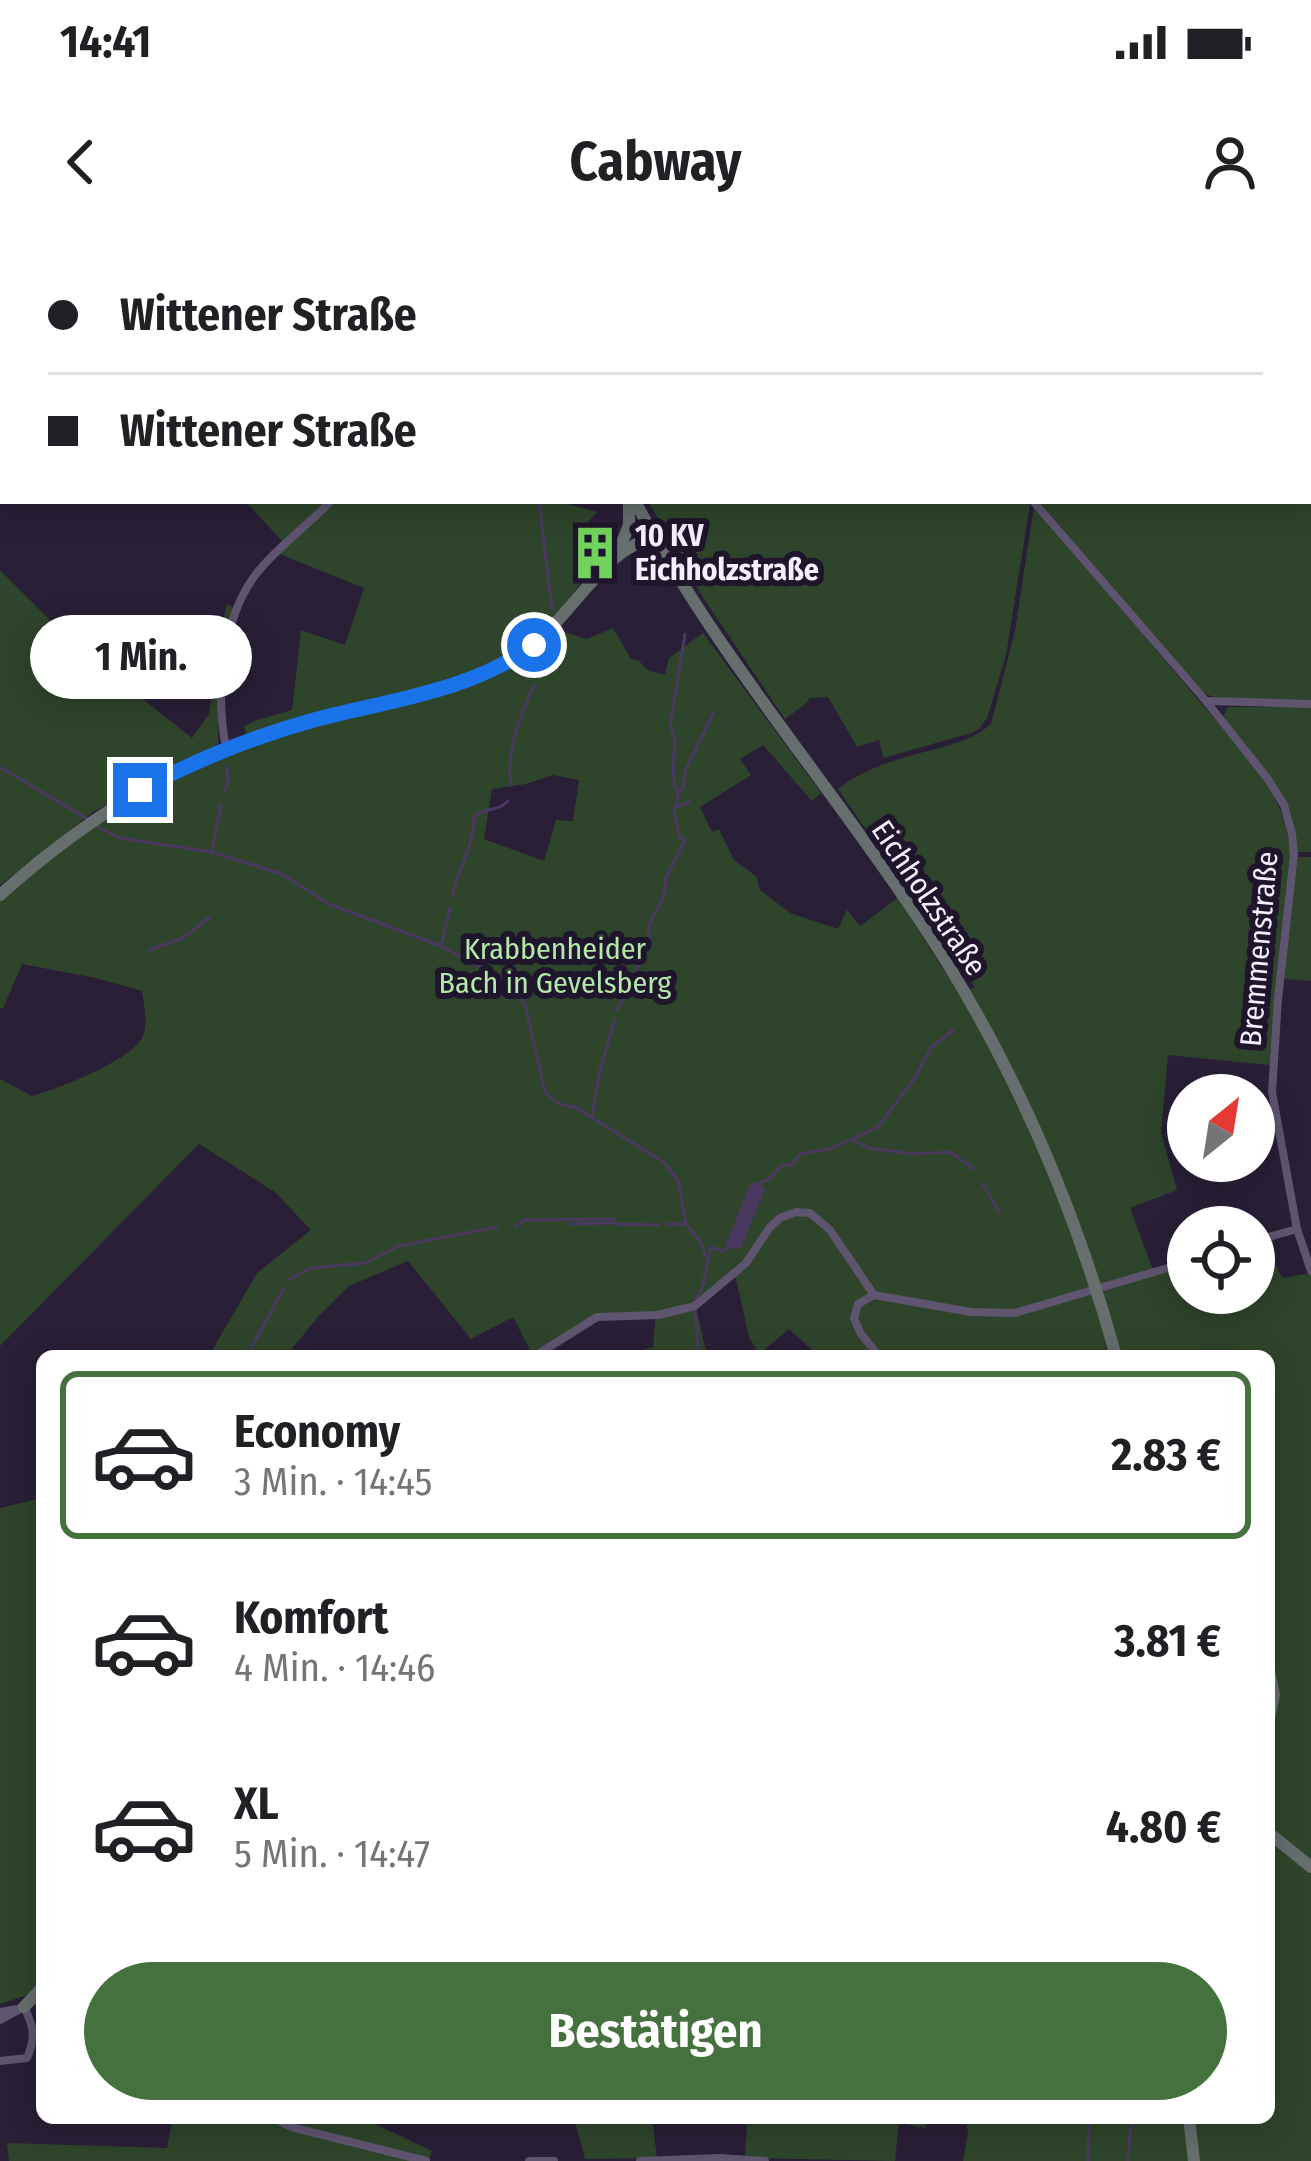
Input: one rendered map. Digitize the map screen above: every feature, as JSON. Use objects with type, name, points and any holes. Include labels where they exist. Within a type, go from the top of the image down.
[{"type":"main road","points":[[0,895],[96,816],[226,748],[314,720],[463,683],[518,657],[550,631],[616,556],[632,504]]},
{"type":"main road","name":"Eichholzstraße","points":[[634,504],[718,640],[911,907],[975,1011],[1043,1148],[1114,1350]]},
{"type":"main road","points":[[616,556],[654,535]]},
{"type":"main road","points":[[1275,1838],[1311,1867]]},
{"type":"main road","points":[[24,2007],[36,1994]]},
{"type":"main road","points":[[24,2007],[36,2001]]},
{"type":"main road","points":[[1190,2124],[1194,2161]]},
{"type":"street","points":[[226,748],[220,696],[226,645],[240,601],[259,569],[328,504]]},
{"type":"street","name":"Bremmenstraße","points":[[1036,504],[1206,700],[1281,798],[1294,855],[1273,1092],[1298,1229],[1311,1270]]},
{"type":"street","points":[[1206,700],[1311,704]]},
{"type":"street","points":[[544,1350],[597,1316],[658,1315],[695,1306],[746,1263],[770,1227],[796,1212],[810,1214],[830,1229],[874,1295]]},
{"type":"street","points":[[1275,1235],[1298,1229]]},
{"type":"street","points":[[874,1350],[854,1318],[858,1304],[874,1295],[991,1314],[1035,1308],[1167,1268]]},
{"type":"street","points":[[0,2016],[24,2007],[36,2034]]},
{"type":"street","points":[[0,2061],[27,2058],[36,2046]]},
{"type":"street","points":[[285,2124],[426,2161]]},
{"type":"street","points":[[529,2161],[554,2161]]},
{"type":"street","points":[[640,2161],[765,2161]]},
{"type":"green space","points":[[248,504],[322,504],[323,505],[283,542]]},
{"type":"green space","points":[[330,504],[567,504],[598,512],[586,525],[581,541],[586,575],[550,620],[514,651],[417,692],[342,706],[247,735],[244,727],[254,721],[292,710],[301,630],[345,645],[364,588],[277,553]]},
{"type":"green space","points":[[650,504],[1030,504],[1006,655],[987,718],[971,733],[883,758],[879,740],[857,747],[828,697],[809,698],[785,719],[704,599]]},
{"type":"green space","points":[[1042,504],[1311,504],[1311,701],[1240,701],[1201,692]]},
{"type":"green space","name":"Krabbenheider Bach in Gevelsberg","points":[[1034,506],[1252,763],[1278,806],[1289,839],[1270,1065],[1168,1055],[1161,1133],[1167,1182],[1175,1182],[1177,1190],[1130,1208],[1155,1275],[1167,1271],[1167,1314],[1275,1314],[1275,1264],[1283,1278],[1311,1273],[1311,2161],[963,2161],[967,2124],[1275,2124],[1275,1350],[812,1350],[789,1329],[764,1350],[757,1350],[749,1337],[734,1270],[696,1307],[706,1350],[644,1350],[653,1347],[656,1314],[597,1315],[539,1350],[530,1350],[513,1317],[471,1339],[408,1261],[349,1286],[291,1350],[212,1350],[257,1273],[311,1230],[275,1192],[199,1144],[0,1346],[0,1079],[32,1096],[75,1081],[135,1047],[146,1021],[142,991],[22,964],[0,1008],[0,901],[98,824],[169,781],[244,747],[306,726],[471,685],[557,633],[587,639],[613,628],[631,659],[665,675],[669,658],[703,633],[821,793],[812,801],[763,745],[740,759],[751,775],[700,807],[712,832],[719,829],[734,860],[756,876],[760,890],[790,913],[838,929],[847,910],[860,926],[898,898],[960,996],[975,987],[838,789],[869,770],[961,741],[991,724],[1015,631]],"holes":[[[553,775],[579,780],[573,821],[556,820],[544,861],[484,839],[492,789]]]},
{"type":"green space","points":[[0,570],[76,646],[192,738],[209,714],[226,606],[233,608],[219,694],[218,744],[93,812],[0,885]]},
{"type":"green space","points":[[1228,707],[1311,707],[1311,852],[1297,852],[1281,799],[1228,726],[1224,715]]},
{"type":"green space","points":[[1298,857],[1311,857],[1311,981],[1283,979]]},
{"type":"green space","points":[[36,1499],[36,1988],[0,2004],[0,1508]]},
{"type":"green space","points":[[172,2124],[376,2124],[432,2151],[428,2161],[9,2161],[7,2143],[167,2148]]},
{"type":"green space","points":[[576,2124],[653,2124],[657,2158],[585,2159]]},
{"type":"green space","points":[[747,2124],[899,2124],[895,2161],[745,2158]]},
{"type":"shaded area","points":[[759,1183],[765,1189],[741,1248],[731,1249],[726,1244],[750,1184]]},
{"type":"waterway","points":[[539,504],[552,608]]},
{"type":"waterway","points":[[617,1010],[635,980],[639,960],[650,942],[648,926],[685,840],[680,838],[674,813],[676,743],[670,725],[685,634]]},
{"type":"waterway","points":[[511,785],[512,746],[534,685]]},
{"type":"waterway","points":[[678,795],[714,712]]},
{"type":"waterway","points":[[0,767],[86,818]]},
{"type":"waterway","points":[[224,791],[227,767]]},
{"type":"waterway","points":[[452,897],[474,817],[508,801]]},
{"type":"waterway","points":[[675,807],[690,802]]},
{"type":"waterway","points":[[212,849],[221,804]]},
{"type":"waterway","points":[[98,827],[120,838],[211,852],[282,874],[329,904],[441,946],[515,987],[525,1004],[545,1092],[665,1163],[678,1181],[686,1224],[708,1261],[694,1301]]},
{"type":"waterway","points":[[441,946],[450,908]]},
{"type":"waterway","points":[[149,950],[183,938],[210,917]]},
{"type":"waterway","points":[[592,1116],[615,1019]]},
{"type":"waterway","points":[[759,1183],[782,1165],[792,1165],[800,1154],[830,1149],[878,1127],[931,1048],[954,1029]]},
{"type":"waterway","points":[[853,1140],[869,1148],[912,1154],[950,1152],[974,1169]]},
{"type":"waterway","points":[[982,1183],[1000,1213]]},
{"type":"waterway","points":[[516,1226],[524,1220],[614,1219],[617,1224],[660,1225]]},
{"type":"waterway","points":[[571,1224],[611,1223]]},
{"type":"waterway","points":[[667,1224],[684,1224]]},
{"type":"waterway","points":[[290,1279],[311,1268],[365,1263],[399,1246],[497,1227]]},
{"type":"waterway","points":[[708,1261],[711,1247],[722,1251],[729,1246]]},
{"type":"waterway","points":[[250,1350],[284,1288]]},
{"type":"waterway","points":[[695,1310],[698,1350]]},
{"type":"waterway","points":[[1088,2161],[1089,2124]]},
{"type":"waterway","points":[[1128,2161],[1132,2124]]},
{"type":"place","name":"10 KV Eichholzstraße","points":[[595,553]]},
{"type":"route","points":[[140,790],[226,748],[314,720],[463,683],[534,645]]}]
